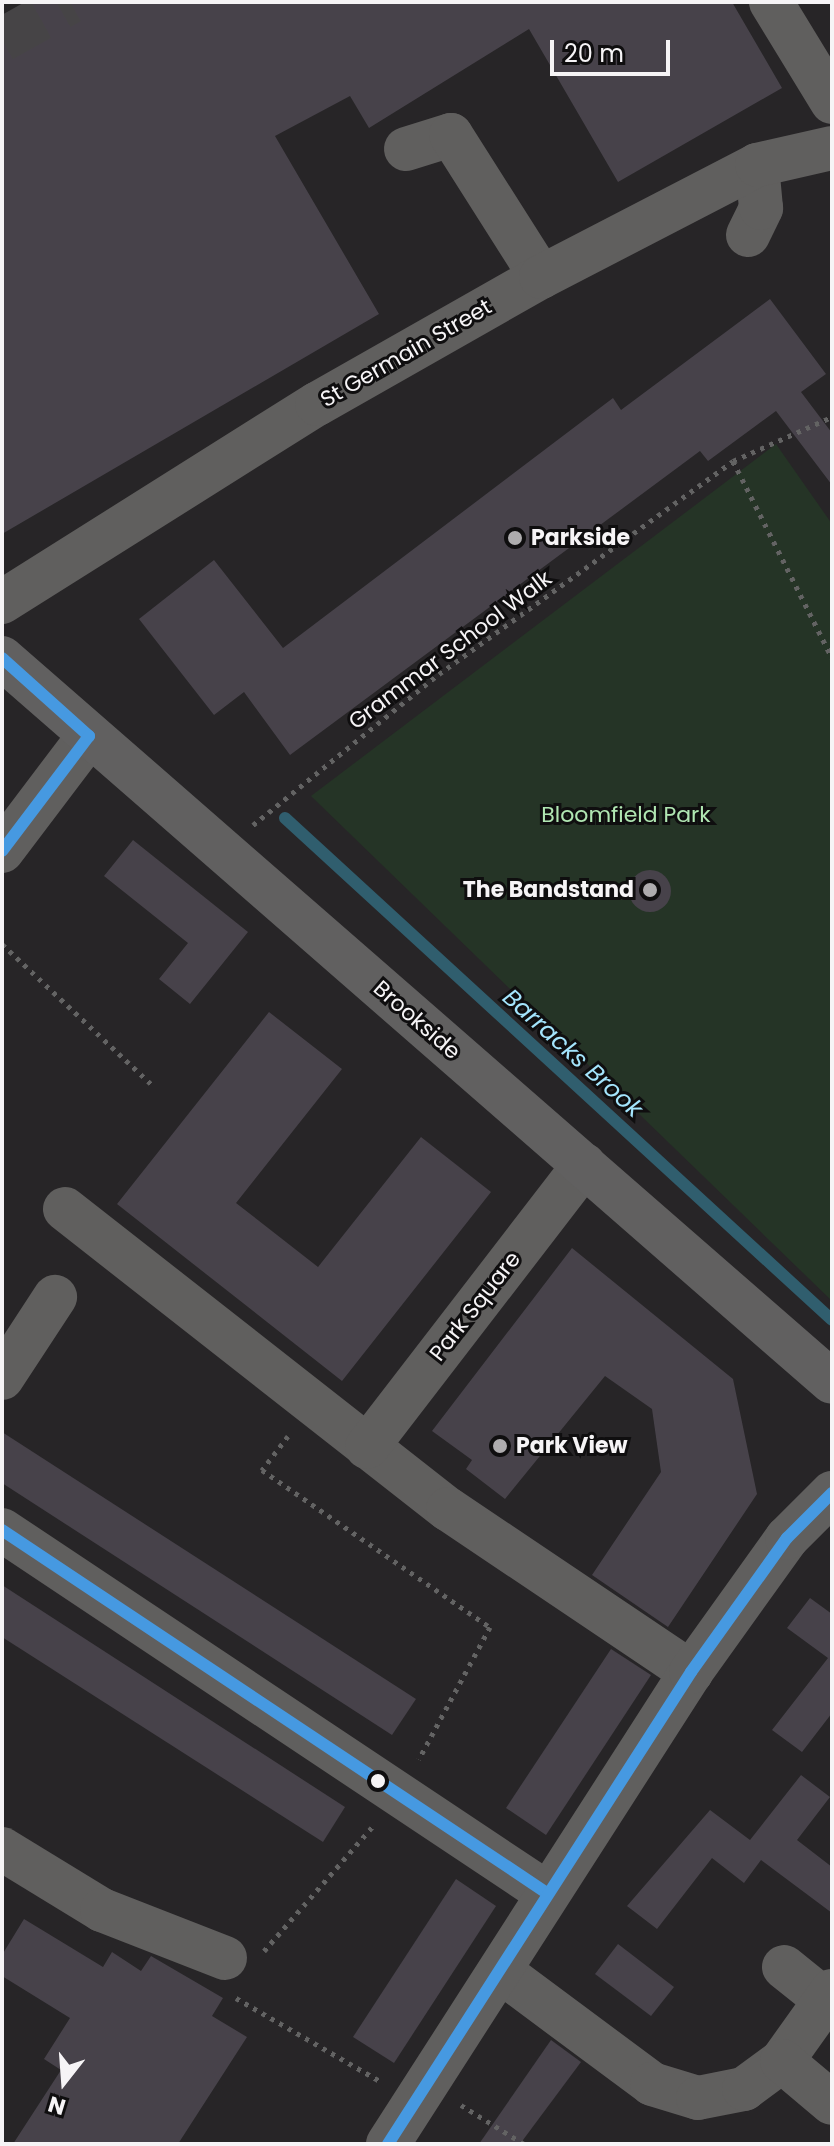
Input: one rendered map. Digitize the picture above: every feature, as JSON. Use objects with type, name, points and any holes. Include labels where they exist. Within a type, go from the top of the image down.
[{"type":"main road","name":"Brookside","points":[[2,658],[223,853],[826,1373]]},
{"type":"street","points":[[771,2],[832,102]]},
{"type":"street","points":[[406,149],[451,135],[541,277]]},
{"type":"street","name":"St Germain Street","points":[[2,602],[317,404],[541,277],[757,165],[832,148]]},
{"type":"street","points":[[748,235],[761,208],[757,165]]},
{"type":"street","points":[[2,851],[89,736]]},
{"type":"street","name":"Park Square","points":[[367,1447],[584,1165]]},
{"type":"street","points":[[65,1209],[367,1447],[691,1672]]},
{"type":"street","points":[[2,1378],[55,1297]]},
{"type":"street","points":[[388,2144],[691,1672],[787,1538],[832,1493]]},
{"type":"street","points":[[2,1530],[401,1792],[547,1893]]},
{"type":"street","points":[[2,1849],[102,1910],[246,1954]]},
{"type":"street","points":[[500,1971],[652,2084],[698,2098],[744,2089],[782,2061],[829,1996],[784,1967]]},
{"type":"street","points":[[782,2061],[832,2103]]},
{"type":"path","name":"Grammar School Walk","points":[[223,853],[439,674],[733,461],[832,417]]},
{"type":"path","points":[[733,461],[832,658]]},
{"type":"path","points":[[2,944],[152,1085]]},
{"type":"path","points":[[313,1404],[262,1470],[490,1627],[401,1792],[246,1954],[234,1997],[392,2088],[427,2083],[524,2144]]},
{"type":"green space","name":"Bloomfield Park","points":[[776,444],[832,524],[832,1301],[311,796]]},
{"type":"building","points":[[29,2],[732,2],[782,88],[618,182],[529,29],[369,128],[350,96],[275,136],[379,314],[2,534],[2,18]]},
{"type":"building","name":"Parkside","points":[[770,299],[826,374],[801,392],[832,433],[832,485],[776,411],[708,461],[700,451],[290,755],[244,692],[214,715],[139,619],[214,560],[283,648],[613,398],[621,410]]},
{"type":"building","points":[[133,840],[248,932],[190,1004],[159,979],[188,943],[104,876]]},
{"type":"building","name":"The Bandstand","points":[[650,870],[665,876],[671,891],[665,906],[650,912],[635,906],[629,891],[635,876]]},
{"type":"building","points":[[269,1012],[342,1069],[236,1203],[318,1267],[421,1137],[491,1192],[342,1381],[117,1204]]},
{"type":"building","name":"Park View","points":[[572,1248],[733,1379],[757,1494],[668,1627],[592,1575],[661,1472],[652,1409],[605,1376],[505,1499],[466,1469],[472,1460],[432,1431]]},
{"type":"building","points":[[2,1432],[416,1699],[392,1735],[2,1483]]},
{"type":"building","points":[[2,1585],[345,1807],[323,1842],[2,1637]]},
{"type":"building","points":[[810,1598],[832,1614],[832,1713],[802,1752],[772,1730],[828,1658],[787,1628]]},
{"type":"building","points":[[611,1649],[651,1675],[546,1835],[506,1808]]},
{"type":"building","points":[[801,1775],[830,1797],[797,1840],[832,1867],[832,1913],[761,1860],[744,1883],[712,1858],[657,1929],[627,1906],[710,1810],[750,1840]]},
{"type":"building","points":[[456,1879],[496,1906],[394,2063],[353,2037]]},
{"type":"building","points":[[24,1919],[103,1967],[112,1952],[141,1971],[151,1956],[223,1998],[212,2016],[247,2037],[178,2144],[13,2144],[61,2070],[44,2059],[70,2018],[2,1976],[2,1955]]},
{"type":"building","points":[[618,1944],[674,1987],[651,2016],[595,1974]]},
{"type":"building","points":[[551,2040],[581,2062],[520,2144],[479,2144]]},
{"type":"waterway","name":"Barracks Brook","points":[[285,818],[832,1320]]},
{"type":"tunnel","points":[[2,40],[70,2]]},
{"type":"transit line","points":[[2,658],[89,736],[2,851]]},
{"type":"transit line","points":[[388,2144],[691,1672],[787,1538],[832,1493]]},
{"type":"transit line","points":[[2,1530],[547,1893]]},
{"type":"place","name":"Parkside","points":[[515,538]]},
{"type":"place","name":"The Bandstand","points":[[650,890]]},
{"type":"place","name":"Park View","points":[[500,1446]]}]
